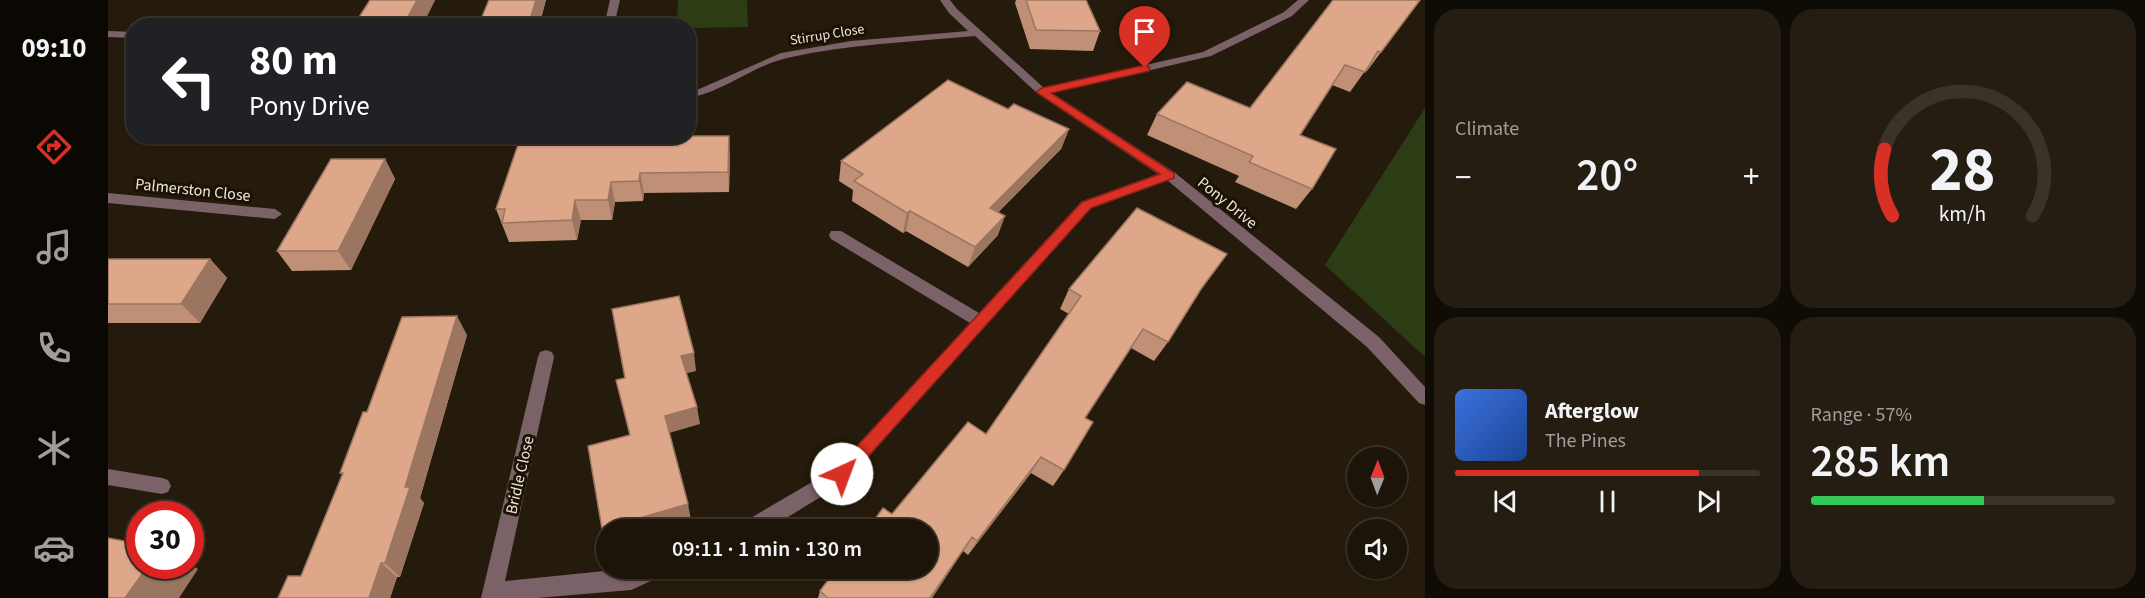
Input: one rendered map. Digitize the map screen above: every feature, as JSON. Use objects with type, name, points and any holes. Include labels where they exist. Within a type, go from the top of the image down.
[{"type":"street","points":[[611,18],[615,0]]},
{"type":"street","name":"Pony Drive","points":[[945,0],[953,11],[1042,92],[1170,175],[1373,342],[1425,398]]},
{"type":"street","points":[[1042,92],[1208,54],[1288,14],[1305,0]]},
{"type":"street","name":"Stirrup Close","points":[[696,93],[781,56],[851,44],[977,33]]},
{"type":"street","points":[[108,34],[126,35]]},
{"type":"street","points":[[767,519],[842,474],[1086,205],[1170,175]]},
{"type":"street","name":"Palmerston Close","points":[[108,198],[275,214]]},
{"type":"street","points":[[836,235],[981,322]]},
{"type":"street","name":"Bridle Close","points":[[546,357],[492,595],[633,579]]},
{"type":"street","points":[[108,477],[162,486]]},
{"type":"green space","points":[[678,0],[747,0],[748,27],[696,28],[696,18],[677,18]]},
{"type":"green space","points":[[1425,108],[1425,357],[1325,265]]},
{"type":"building","points":[[370,0],[417,0],[407,18],[358,18]]},
{"type":"building","points":[[489,0],[536,0],[531,18],[482,18]]},
{"type":"building","points":[[1026,0],[1086,0],[1100,31],[1036,30]]},
{"type":"building","points":[[1333,0],[1420,0],[1381,52],[1378,51],[1365,72],[1345,65],[1300,135],[1336,149],[1312,189],[1249,162],[1253,156],[1157,114],[1187,82],[1250,108]]},
{"type":"building","points":[[948,80],[1008,109],[1014,104],[1069,129],[990,208],[1005,216],[975,247],[910,211],[907,213],[854,181],[863,174],[841,161]]},
{"type":"building","points":[[696,136],[729,136],[728,172],[640,173],[639,181],[611,182],[608,200],[575,200],[572,220],[502,223],[505,209],[496,209],[518,144],[696,144]]},
{"type":"building","points":[[331,159],[385,159],[338,251],[277,251]]},
{"type":"building","points":[[1137,208],[1227,254],[1201,289],[1168,342],[1143,329],[1085,418],[1093,422],[1064,470],[1041,457],[977,541],[972,537],[930,598],[828,598],[820,591],[829,579],[938,579],[938,519],[875,519],[883,508],[892,514],[968,422],[986,434],[1081,296],[1069,289]]},
{"type":"building","points":[[108,259],[210,259],[181,304],[108,304]]},
{"type":"building","points":[[679,296],[694,353],[681,356],[697,407],[665,416],[688,504],[636,519],[600,519],[588,446],[630,435],[616,380],[625,378],[612,309]]},
{"type":"building","points":[[457,316],[405,487],[410,487],[385,563],[381,563],[369,598],[278,598],[288,576],[301,576],[343,473],[340,473],[363,412],[367,412],[402,317]]},
{"type":"building","points":[[108,538],[126,541],[126,579],[139,579],[125,598],[108,598]]},
{"type":"route","points":[[842,474],[1086,205],[1170,175],[1042,92],[1145,68]]}]
